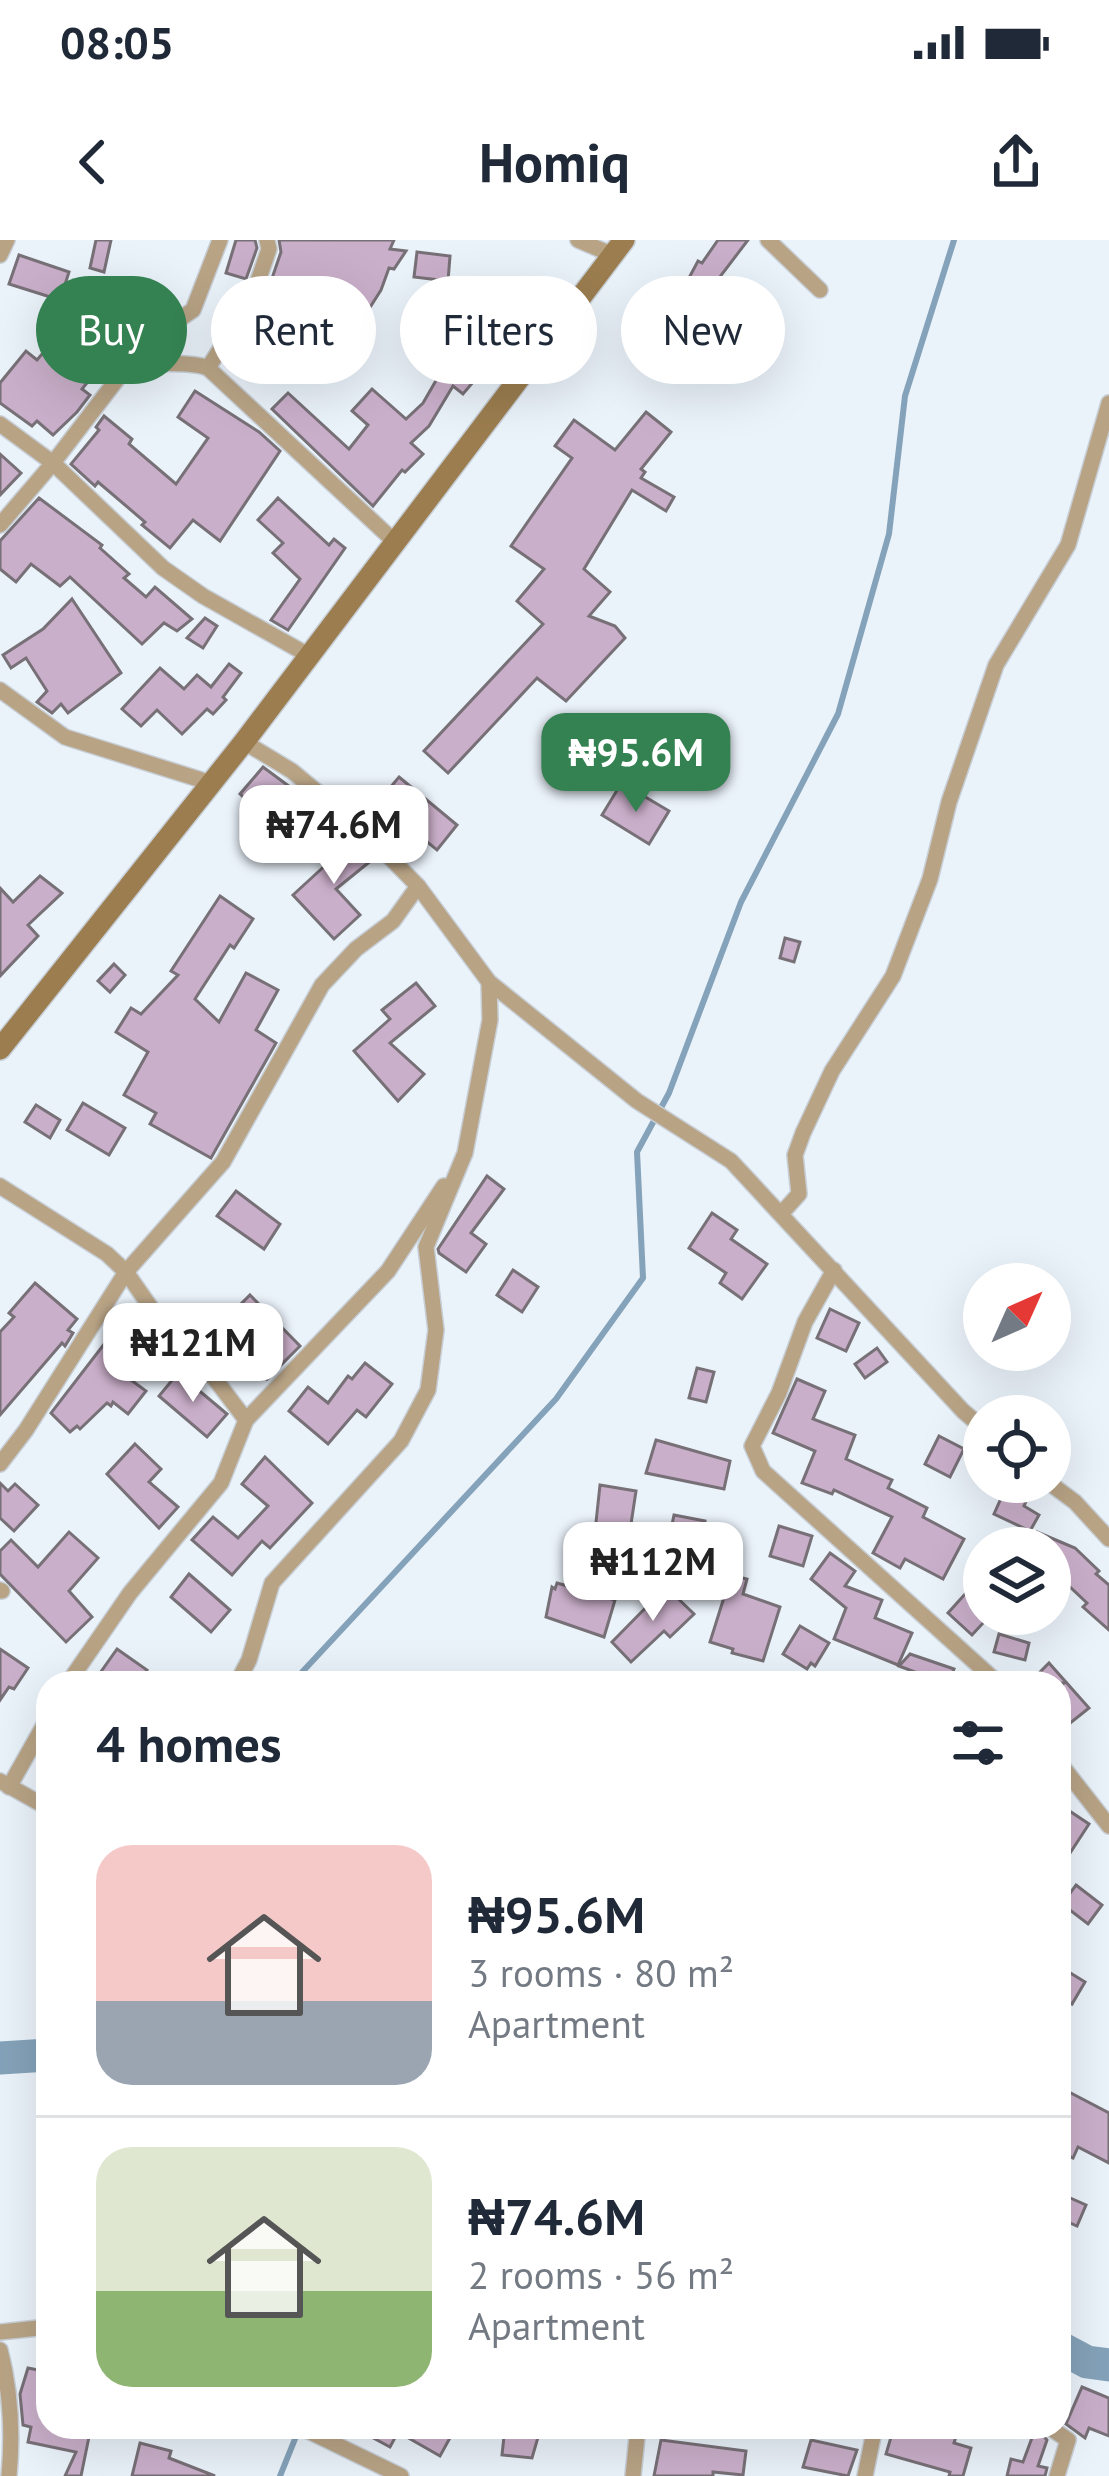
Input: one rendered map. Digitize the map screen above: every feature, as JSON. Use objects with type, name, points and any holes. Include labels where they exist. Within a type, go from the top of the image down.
[{"type":"main road","points":[[0,1049],[244,742],[619,248]]},
{"type":"street","points":[[0,255],[7,240]]},
{"type":"street","points":[[187,314],[193,310],[220,240]]},
{"type":"street","points":[[208,368],[251,301],[269,249],[267,240]]},
{"type":"street","points":[[578,240],[619,248]]},
{"type":"street","points":[[768,240],[820,290]]},
{"type":"street","points":[[187,363],[208,368],[395,542]]},
{"type":"street","points":[[0,525],[114,384]]},
{"type":"street","points":[[781,1214],[799,1194],[795,1155],[832,1070],[893,976],[930,879],[949,802],[996,665],[1068,545],[1109,403]]},
{"type":"street","points":[[0,424],[53,464],[163,568],[308,656]]},
{"type":"street","points":[[1,693],[65,736],[211,783]]},
{"type":"street","points":[[244,742],[292,771],[364,831],[418,886],[489,982],[637,1101],[731,1161],[963,1411]]},
{"type":"street","points":[[0,1464],[126,1272],[223,1162],[322,986],[356,949],[393,921],[418,886]]},
{"type":"street","points":[[243,1671],[272,1583],[401,1441],[428,1390],[436,1330],[427,1247],[465,1153],[490,1019],[489,982]]},
{"type":"street","points":[[76,1671],[130,1593],[221,1483],[246,1420],[388,1271],[465,1153]]},
{"type":"street","points":[[0,1186],[89,1242],[126,1272],[156,1315],[209,1371],[246,1420]]},
{"type":"street","points":[[834,1270],[789,1358],[752,1447],[754,1457],[763,1471],[985,1671]]},
{"type":"street","points":[[1071,1499],[1109,1539]]},
{"type":"street","points":[[36,1736],[4,1784],[36,1801]]},
{"type":"street","points":[[1071,1777],[1109,1826]]},
{"type":"street","points":[[0,2332],[36,2328]]},
{"type":"street","points":[[0,2350],[8,2381],[12,2436],[9,2476]]},
{"type":"street","points":[[324,2439],[400,2476]]},
{"type":"street","points":[[633,2476],[637,2439]]},
{"type":"street","points":[[865,2476],[872,2439]]},
{"type":"street","points":[[1057,2476],[1067,2439]]},
{"type":"building","points":[[96,240],[111,240],[104,272],[90,268]]},
{"type":"building","points":[[236,240],[255,240],[257,248],[247,276],[226,273]]},
{"type":"building","points":[[279,240],[394,240],[390,249],[406,251],[394,269],[389,268],[376,298],[376,276],[273,276],[281,252]]},
{"type":"building","points":[[718,240],[748,240],[721,276],[690,276],[698,261],[702,263]]},
{"type":"building","points":[[417,252],[450,256],[448,276],[414,276]]},
{"type":"building","points":[[19,255],[69,272],[68,276],[36,276],[36,292],[9,284]]},
{"type":"building","points":[[26,351],[36,359],[36,384],[86,384],[82,389],[90,395],[53,435],[37,421],[32,426],[0,403],[0,383]]},
{"type":"building","points":[[434,384],[471,384],[463,394],[453,386],[429,426],[411,443],[423,454],[402,470],[373,506],[272,409],[288,393],[349,449],[368,425],[352,411],[372,389],[406,419]]},
{"type":"building","points":[[195,391],[280,451],[220,541],[193,520],[170,548],[98,482],[95,486],[71,464],[99,430],[96,427],[104,416],[176,484],[208,438],[178,417]]},
{"type":"building","points":[[646,412],[671,432],[641,469],[645,472],[641,478],[674,497],[666,511],[632,490],[584,569],[610,592],[589,616],[615,626],[625,638],[566,701],[537,678],[448,773],[424,751],[543,624],[517,601],[544,569],[511,546],[572,458],[555,446],[574,420],[615,450]]},
{"type":"building","points":[[0,454],[21,473],[0,495]]},
{"type":"building","points":[[39,498],[102,545],[129,574],[124,578],[146,597],[155,587],[192,619],[177,631],[164,623],[142,644],[70,577],[60,586],[31,564],[16,582],[0,569],[0,541]]},
{"type":"building","points":[[278,498],[329,545],[334,539],[345,548],[288,630],[271,620],[300,579],[273,553],[283,543],[258,520]]},
{"type":"building","points":[[72,599],[121,673],[68,713],[61,704],[52,713],[37,702],[47,691],[26,658],[11,668],[3,655],[43,629]]},
{"type":"building","points":[[205,618],[217,626],[203,648],[187,638]]},
{"type":"building","points":[[229,664],[241,673],[223,697],[226,700],[213,714],[207,709],[182,734],[157,710],[141,726],[122,709],[160,668],[184,689],[197,675],[211,687]]},
{"type":"building","points":[[263,767],[313,804],[294,827],[261,799],[254,807],[240,794]]},
{"type":"building","points":[[399,777],[457,825],[437,850],[378,802]]},
{"type":"building","points":[[619,787],[669,811],[649,844],[602,815]]},
{"type":"building","points":[[349,834],[373,859],[336,889],[360,915],[334,939],[293,895],[330,861],[324,854]]},
{"type":"building","points":[[40,876],[62,893],[28,925],[38,936],[0,976],[0,888],[13,902]]},
{"type":"building","points":[[220,896],[253,919],[195,999],[219,1022],[246,973],[278,990],[256,1030],[276,1043],[211,1158],[150,1124],[156,1113],[124,1095],[148,1052],[116,1032],[131,1008],[141,1014],[178,975],[171,971]]},
{"type":"building","points":[[785,938],[800,942],[794,962],[780,958]]},
{"type":"building","points":[[114,964],[125,975],[110,992],[98,981]]},
{"type":"building","points":[[416,983],[435,1006],[390,1043],[424,1074],[398,1101],[354,1051],[390,1019],[382,1010]]},
{"type":"building","points":[[83,1103],[125,1128],[109,1155],[67,1130]]},
{"type":"building","points":[[36,1105],[60,1120],[50,1138],[25,1122]]},
{"type":"building","points":[[487,1176],[504,1189],[471,1233],[486,1244],[466,1272],[438,1249]]},
{"type":"building","points":[[236,1191],[280,1224],[264,1249],[217,1216]]},
{"type":"building","points":[[712,1213],[737,1230],[731,1239],[767,1264],[742,1299],[720,1283],[726,1273],[689,1248]]},
{"type":"building","points":[[513,1270],[538,1287],[522,1312],[497,1295]]},
{"type":"building","points":[[35,1283],[77,1319],[68,1330],[73,1333],[65,1346],[62,1343],[0,1415],[0,1332],[14,1317],[9,1313]]},
{"type":"building","points":[[250,1295],[300,1346],[267,1379],[245,1362],[232,1375],[213,1354],[228,1339],[217,1328]]},
{"type":"building","points":[[830,1309],[859,1323],[846,1351],[817,1338]]},
{"type":"building","points":[[125,1317],[159,1346],[131,1380],[146,1391],[128,1414],[113,1402],[111,1406],[107,1403],[80,1429],[77,1426],[70,1432],[51,1413]]},
{"type":"building","points":[[877,1348],[887,1362],[865,1378],[855,1364]]},
{"type":"building","points":[[365,1363],[392,1384],[366,1417],[357,1410],[328,1444],[289,1411],[308,1387],[328,1403],[348,1376],[352,1379]]},
{"type":"building","points":[[697,1368],[714,1372],[706,1402],[689,1398]]},
{"type":"building","points":[[178,1373],[227,1414],[207,1437],[159,1396]]},
{"type":"building","points":[[797,1379],[825,1391],[813,1419],[855,1435],[846,1459],[892,1480],[888,1488],[927,1508],[923,1517],[963,1538],[943,1579],[905,1559],[900,1568],[873,1553],[892,1517],[834,1490],[832,1494],[802,1483],[815,1451],[773,1433]]},
{"type":"building","points":[[939,1436],[963,1448],[950,1477],[925,1464]]},
{"type":"building","points":[[656,1440],[730,1461],[724,1489],[646,1473]]},
{"type":"building","points":[[135,1444],[161,1469],[149,1482],[178,1507],[159,1528],[107,1474]]},
{"type":"building","points":[[265,1457],[312,1503],[270,1548],[262,1541],[232,1575],[192,1540],[213,1517],[238,1538],[268,1506],[242,1484]]},
{"type":"building","points":[[0,1483],[8,1491],[15,1484],[38,1505],[14,1531],[0,1518]]},
{"type":"building","points":[[600,1485],[636,1491],[628,1544],[666,1550],[662,1575],[591,1569]]},
{"type":"building","points":[[999,1503],[1025,1503],[1039,1515],[1032,1527],[1022,1527],[994,1514]]},
{"type":"building","points":[[674,1515],[705,1521],[700,1550],[668,1544]]},
{"type":"building","points":[[779,1526],[812,1536],[803,1566],[770,1556]]},
{"type":"building","points":[[69,1532],[98,1558],[69,1591],[92,1617],[66,1642],[0,1574],[0,1551],[11,1540],[38,1567]]},
{"type":"building","points":[[1071,1546],[1109,1585],[1109,1630],[1083,1607],[1087,1603],[1071,1588]]},
{"type":"building","points":[[830,1553],[855,1571],[845,1586],[882,1600],[875,1618],[912,1633],[898,1665],[834,1639],[846,1608],[811,1579]]},
{"type":"building","points":[[189,1574],[230,1610],[211,1632],[171,1597]]},
{"type":"building","points":[[731,1575],[747,1579],[743,1594],[780,1607],[763,1661],[710,1642]]},
{"type":"building","points":[[557,1583],[615,1600],[604,1637],[546,1617]]},
{"type":"building","points":[[666,1587],[694,1614],[670,1637],[664,1631],[631,1662],[612,1642]]},
{"type":"building","points":[[963,1596],[963,1627],[948,1613]]},
{"type":"building","points":[[800,1626],[829,1643],[815,1666],[811,1663],[807,1669],[783,1654]]},
{"type":"building","points":[[999,1635],[1029,1643],[1025,1660],[994,1652]]},
{"type":"building","points":[[0,1649],[28,1668],[0,1700]]},
{"type":"building","points":[[117,1649],[147,1670],[146,1671],[101,1671]]},
{"type":"building","points":[[910,1654],[954,1669],[913,1671],[899,1666]]},
{"type":"building","points":[[1071,1688],[1089,1708],[1071,1722]]},
{"type":"building","points":[[1071,1812],[1089,1824],[1071,1852]]},
{"type":"building","points":[[1076,1885],[1102,1905],[1088,1924],[1071,1911],[1071,1892]]},
{"type":"building","points":[[1071,1973],[1085,1982],[1071,2003]]},
{"type":"building","points":[[1071,2093],[1109,2113],[1109,2163],[1078,2147],[1073,2158]]},
{"type":"building","points":[[1071,2198],[1086,2205],[1077,2226],[1071,2223]]},
{"type":"building","points":[[28,2368],[36,2370],[36,2439],[89,2439],[81,2476],[65,2476],[76,2452],[28,2442],[31,2427],[23,2425],[20,2394]]},
{"type":"building","points":[[1082,2387],[1109,2398],[1109,2436],[1089,2428],[1085,2438],[1071,2428],[1071,2412]]},
{"type":"building","points":[[410,2439],[449,2439],[440,2456]]},
{"type":"building","points":[[504,2439],[538,2439],[532,2458],[502,2455]]},
{"type":"building","points":[[890,2439],[955,2439],[954,2443],[971,2448],[963,2476],[949,2476],[950,2472],[886,2454]]},
{"type":"building","points":[[1032,2439],[1046,2439],[1038,2466],[1047,2468],[1045,2476],[1007,2476],[1011,2459],[1023,2462]]},
{"type":"building","points":[[661,2440],[746,2451],[743,2475],[654,2476]]},
{"type":"building","points":[[811,2440],[857,2450],[848,2476],[803,2467]]},
{"type":"building","points":[[140,2443],[171,2451],[169,2458],[215,2476],[132,2476]]},
{"type":"waterway","points":[[303,1671],[556,1399],[643,1278],[637,1152],[669,1093],[741,902],[838,714],[889,534],[905,396],[954,240]]},
{"type":"waterway","points":[[0,2058],[36,2056]]},
{"type":"waterway","points":[[1071,2353],[1109,2365]]},
{"type":"waterway","points":[[280,2476],[295,2439]]}]
